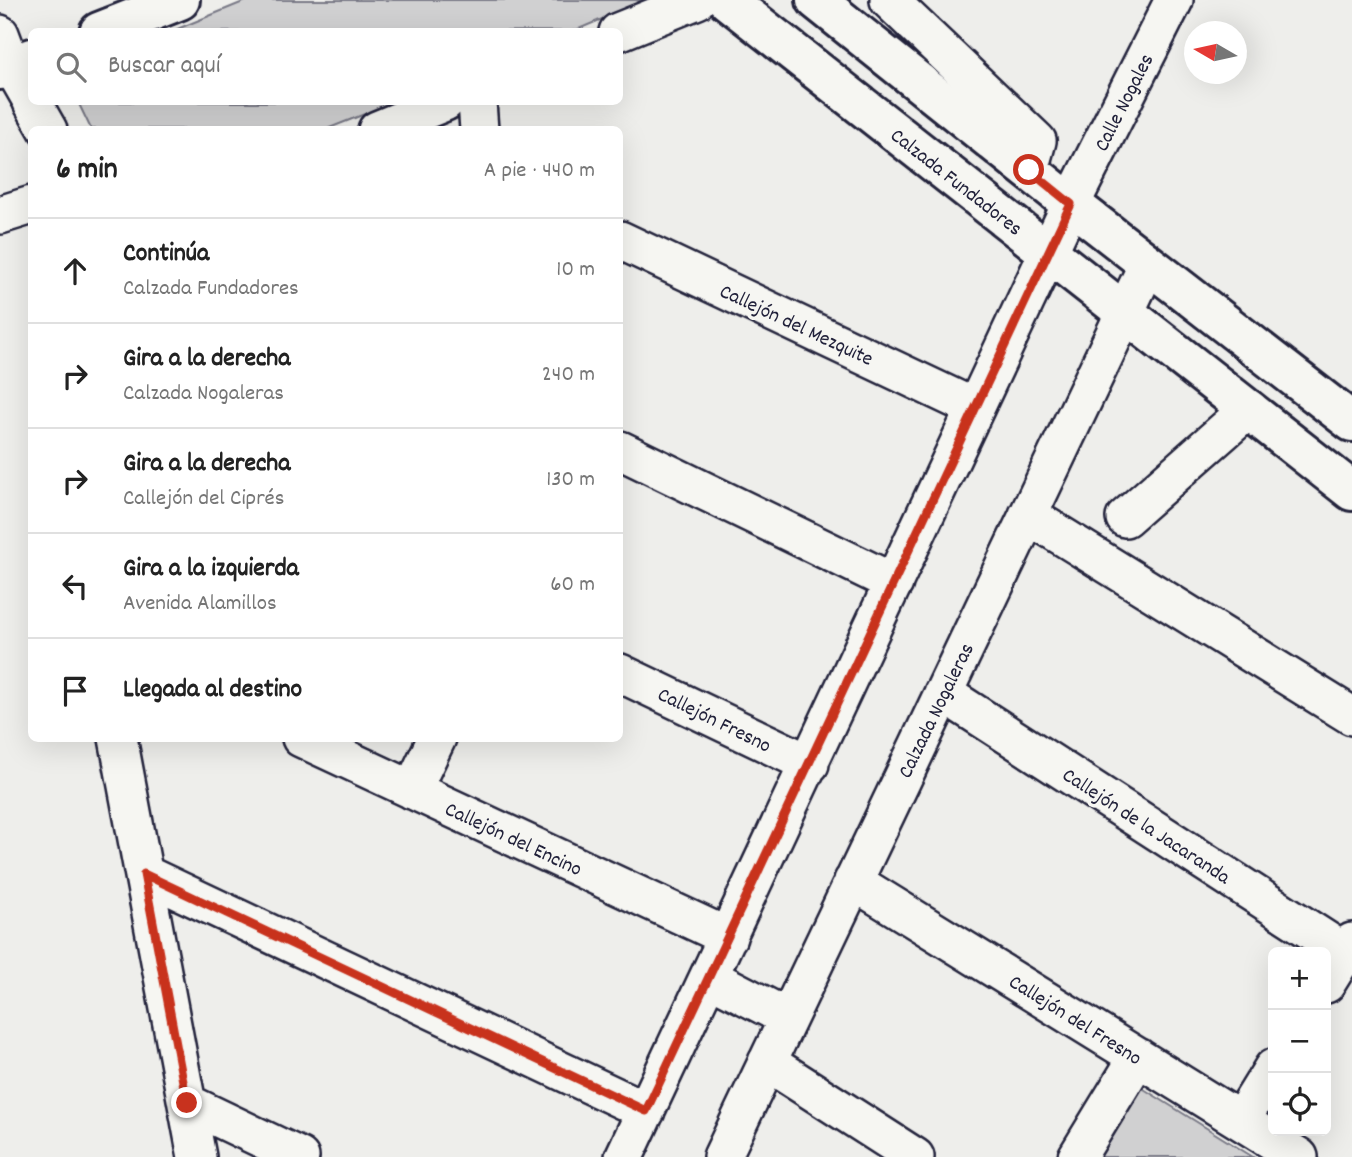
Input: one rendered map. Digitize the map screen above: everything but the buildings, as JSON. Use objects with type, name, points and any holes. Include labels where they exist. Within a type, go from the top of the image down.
[{"type":"main road","points":[[109,28],[180,0]]},
{"type":"main road","name":"Calzada Fundadores","points":[[727,0],[1352,491]]},
{"type":"main road","points":[[817,0],[1071,204],[1352,422]]},
{"type":"street","points":[[623,30],[696,0]]},
{"type":"street","points":[[889,0],[1037,141],[1029,170]]},
{"type":"street","name":"Calle Nogales","points":[[1071,204],[1174,0]]},
{"type":"street","points":[[11,57],[28,93]]},
{"type":"street","points":[[34,105],[46,126]]},
{"type":"street","points":[[388,126],[438,105]]},
{"type":"street","points":[[477,105],[479,126]]},
{"type":"street","points":[[624,1157],[1071,204]]},
{"type":"street","points":[[0,215],[28,206]]},
{"type":"street","name":"Callejón del Mezquite","points":[[623,241],[975,408]]},
{"type":"street","name":"Calzada Nogaleras","points":[[722,1157],[1148,264]]},
{"type":"street","points":[[1125,518],[1249,410]]},
{"type":"street","points":[[623,451],[894,583]]},
{"type":"street","points":[[1028,515],[1352,716]]},
{"type":"street","name":"Callejón Fresno","points":[[623,674],[810,764]]},
{"type":"street","name":"Callejón de la Jacaranda","points":[[943,694],[1350,951]]},
{"type":"street","points":[[119,742],[197,1157]]},
{"type":"street","name":"Callejón del Encino","points":[[310,742],[728,937]]},
{"type":"street","points":[[412,790],[435,742]]},
{"type":"street","points":[[144,874],[646,1111]]},
{"type":"street","name":"Callejón del Fresno","points":[[853,881],[1299,1157]]},
{"type":"street","points":[[1331,977],[1350,951]]},
{"type":"street","points":[[709,977],[788,1018]]},
{"type":"street","points":[[1077,1157],[1138,1057]]},
{"type":"street","points":[[767,1062],[915,1157]]},
{"type":"street","points":[[1241,1120],[1270,1073]]},
{"type":"street","points":[[187,1103],[300,1157]]},
{"type":"shaded area","points":[[248,0],[647,0],[581,28],[180,28]]},
{"type":"shaded area","points":[[79,105],[387,105],[335,126],[90,126]]},
{"type":"shaded area","points":[[1139,1086],[1253,1157],[1095,1157]]},
{"type":"route","points":[[187,1103],[144,874],[646,1111],[1071,204],[1029,170]]}]
